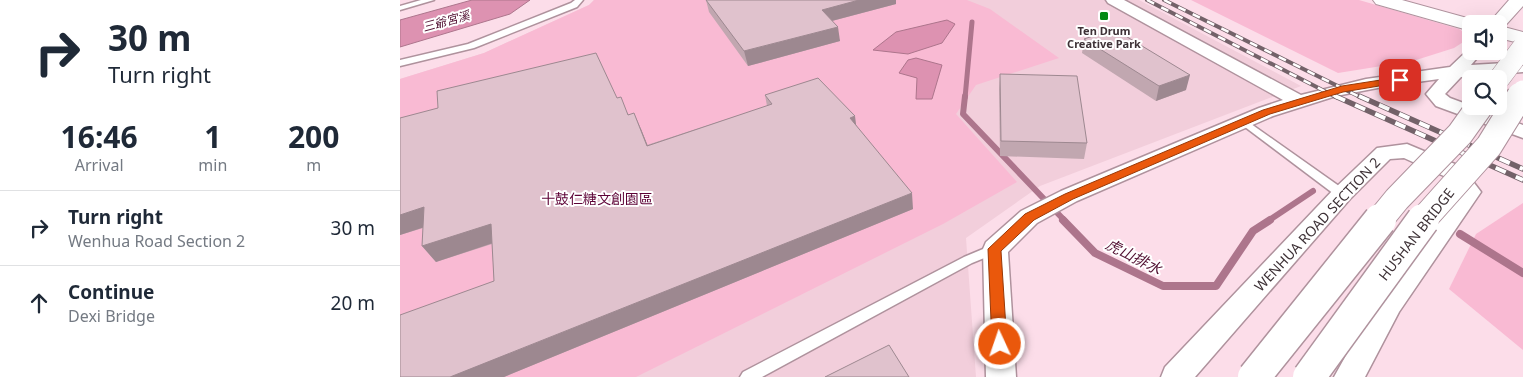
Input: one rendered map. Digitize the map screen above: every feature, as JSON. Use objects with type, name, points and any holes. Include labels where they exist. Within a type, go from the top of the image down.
[{"type":"street","points":[[1113,0],[1299,101]]},
{"type":"street","points":[[1382,0],[1462,22]]},
{"type":"street","points":[[1505,15],[1519,0]]},
{"type":"street","points":[[1507,34],[1523,38]]},
{"type":"street","points":[[1506,70],[1523,47]]},
{"type":"street","points":[[1466,60],[1436,94],[1439,98],[1443,102],[1523,132]]},
{"type":"street","points":[[1001,377],[995,249],[1030,217],[1069,196],[1244,122],[1299,101],[1342,89],[1458,70],[1523,67]]},
{"type":"street","name":"HUSHAN BRIDGE","points":[[1309,377],[1427,214],[1489,146],[1523,91]]},
{"type":"street","points":[[1254,377],[1396,199],[1460,134],[1474,115]]},
{"type":"street","name":"WENHUA ROAD SECTION 2","points":[[1176,377],[1342,194],[1384,153],[1407,152],[1454,172],[1470,192],[1389,304],[1349,377]]},
{"type":"lane","points":[[400,8],[430,0]]},
{"type":"lane","points":[[400,64],[470,46],[574,5],[579,0]]},
{"type":"lane","points":[[1244,122],[1342,194]]},
{"type":"lane","points":[[748,377],[968,260],[995,249]]},
{"type":"shaded area","name":"十鼓仁糖文創園區","points":[[594,0],[1139,0],[1301,86],[1040,186],[966,238],[976,377],[400,377],[400,79],[484,53],[589,5]]},
{"type":"green space","name":"十鼓仁糖文創園區","points":[[594,0],[967,0],[990,9],[1059,58],[976,85],[956,114],[1017,182],[943,224],[636,377],[400,377],[400,79],[484,53],[589,5]]},
{"type":"green space","points":[[1191,0],[1359,0],[1462,31],[1462,43],[1454,48],[1413,61],[1338,73]]},
{"type":"green space","points":[[1523,203],[1523,350],[1449,289],[1476,234]]},
{"type":"water","name":"三爺宮溪","points":[[472,0],[530,0],[510,14],[400,47],[400,20]]},
{"type":"water","points":[[947,20],[955,24],[942,43],[908,54],[873,50],[896,32]]},
{"type":"water","points":[[916,58],[942,65],[932,99],[916,99],[917,78],[899,73],[908,60]]},
{"type":"building","points":[[706,0],[859,0],[822,10],[838,27],[744,51]]},
{"type":"building","points":[[1114,29],[1190,75],[1159,86],[1084,39]]},
{"type":"building","points":[[596,53],[617,98],[621,97],[628,115],[634,113],[647,146],[772,104],[765,95],[818,78],[855,116],[850,118],[912,193],[450,377],[400,377],[400,315],[494,281],[491,224],[422,246],[424,207],[400,215],[400,118],[438,108],[437,91]]},
{"type":"building","points":[[1000,74],[1077,76],[1087,143],[1001,141]]},
{"type":"building","points":[[889,345],[909,377],[825,377]]},
{"type":"waterway","name":"虎山排水","points":[[965,98],[972,22]]},
{"type":"waterway","name":"虎山排水","points":[[965,96],[963,114],[1065,221]]},
{"type":"waterway","name":"虎山排水","points":[[1268,221],[1313,191]]},
{"type":"waterway","name":"虎山排水","points":[[1063,220],[1095,253],[1163,286],[1216,286],[1253,231],[1270,220]]},
{"type":"waterway","name":"虎山排水","points":[[1460,234],[1523,273]]},
{"type":"railway","points":[[1147,0],[1338,98]]},
{"type":"railway","points":[[1164,0],[1362,98]]},
{"type":"railway","points":[[1335,96],[1523,180]]},
{"type":"railway","points":[[1359,96],[1523,169]]},
{"type":"place","name":"Ten Drum Creative Park","points":[[1104,16]]},
{"type":"route","points":[[1000,344],[995,249],[1030,217],[1069,196],[1266,112],[1342,89],[1400,80]]}]
